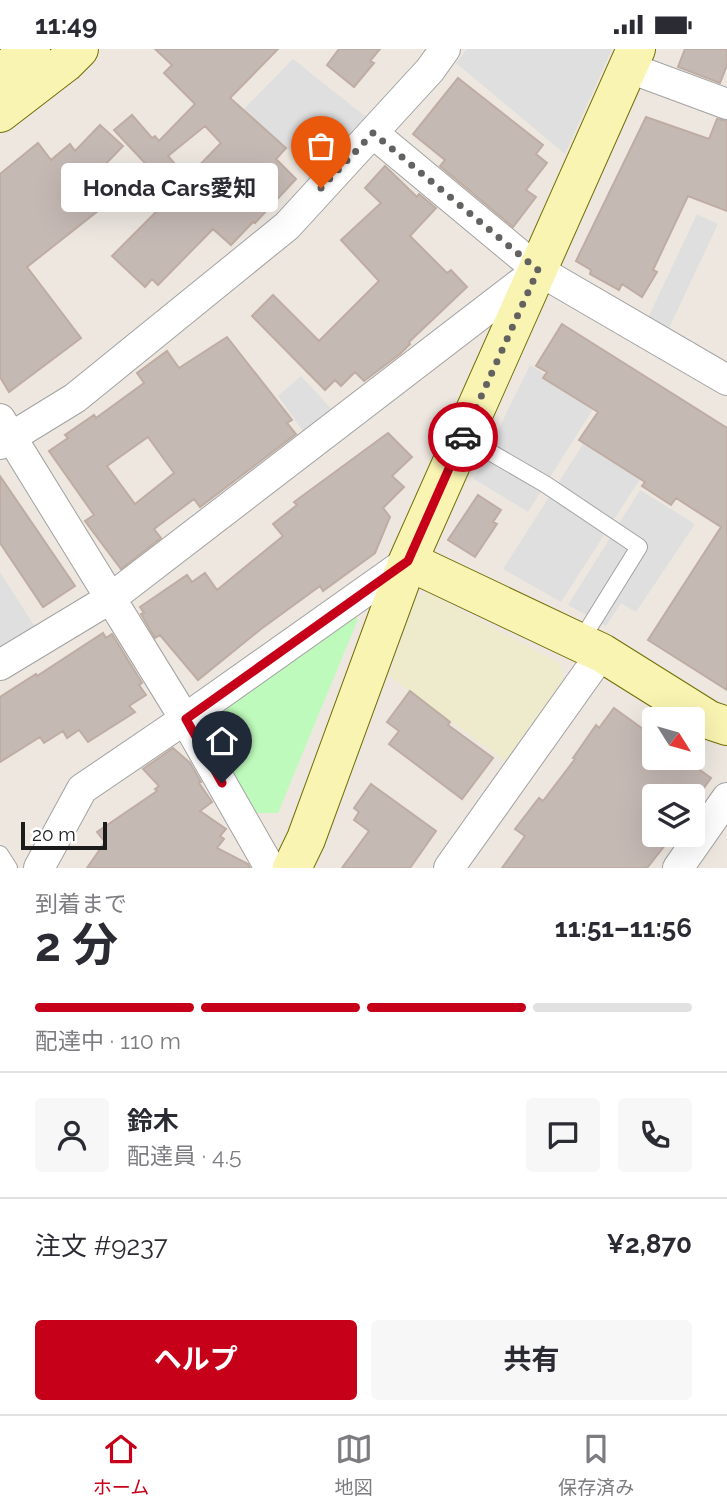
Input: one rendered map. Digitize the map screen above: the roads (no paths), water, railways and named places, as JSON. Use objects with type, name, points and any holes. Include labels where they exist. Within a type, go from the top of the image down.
[{"type":"street","points":[[0,75],[31,49]]},
{"type":"street","points":[[0,113],[79,49]]},
{"type":"street","points":[[270,868],[186,719],[4,433],[75,398],[287,226],[430,70],[445,49]]},
{"type":"street","points":[[292,868],[306,839],[408,561],[632,58],[727,104]]},
{"type":"street","points":[[373,133],[538,270],[727,380]]},
{"type":"street","points":[[0,665],[111,598],[538,270]]},
{"type":"street","points":[[408,561],[591,647],[709,720],[727,726]]},
{"type":"street","points":[[39,868],[82,789],[186,719],[408,561]]},
{"type":"street","points":[[449,868],[591,647]]},
{"type":"street","points":[[678,868],[727,798]]},
{"type":"lane","points":[[463,437],[554,489],[639,547],[591,647]]},
{"type":"lane","points":[[0,854],[9,868]]},
{"type":"place","name":"Honda Cars愛知","points":[[321,188]]}]
